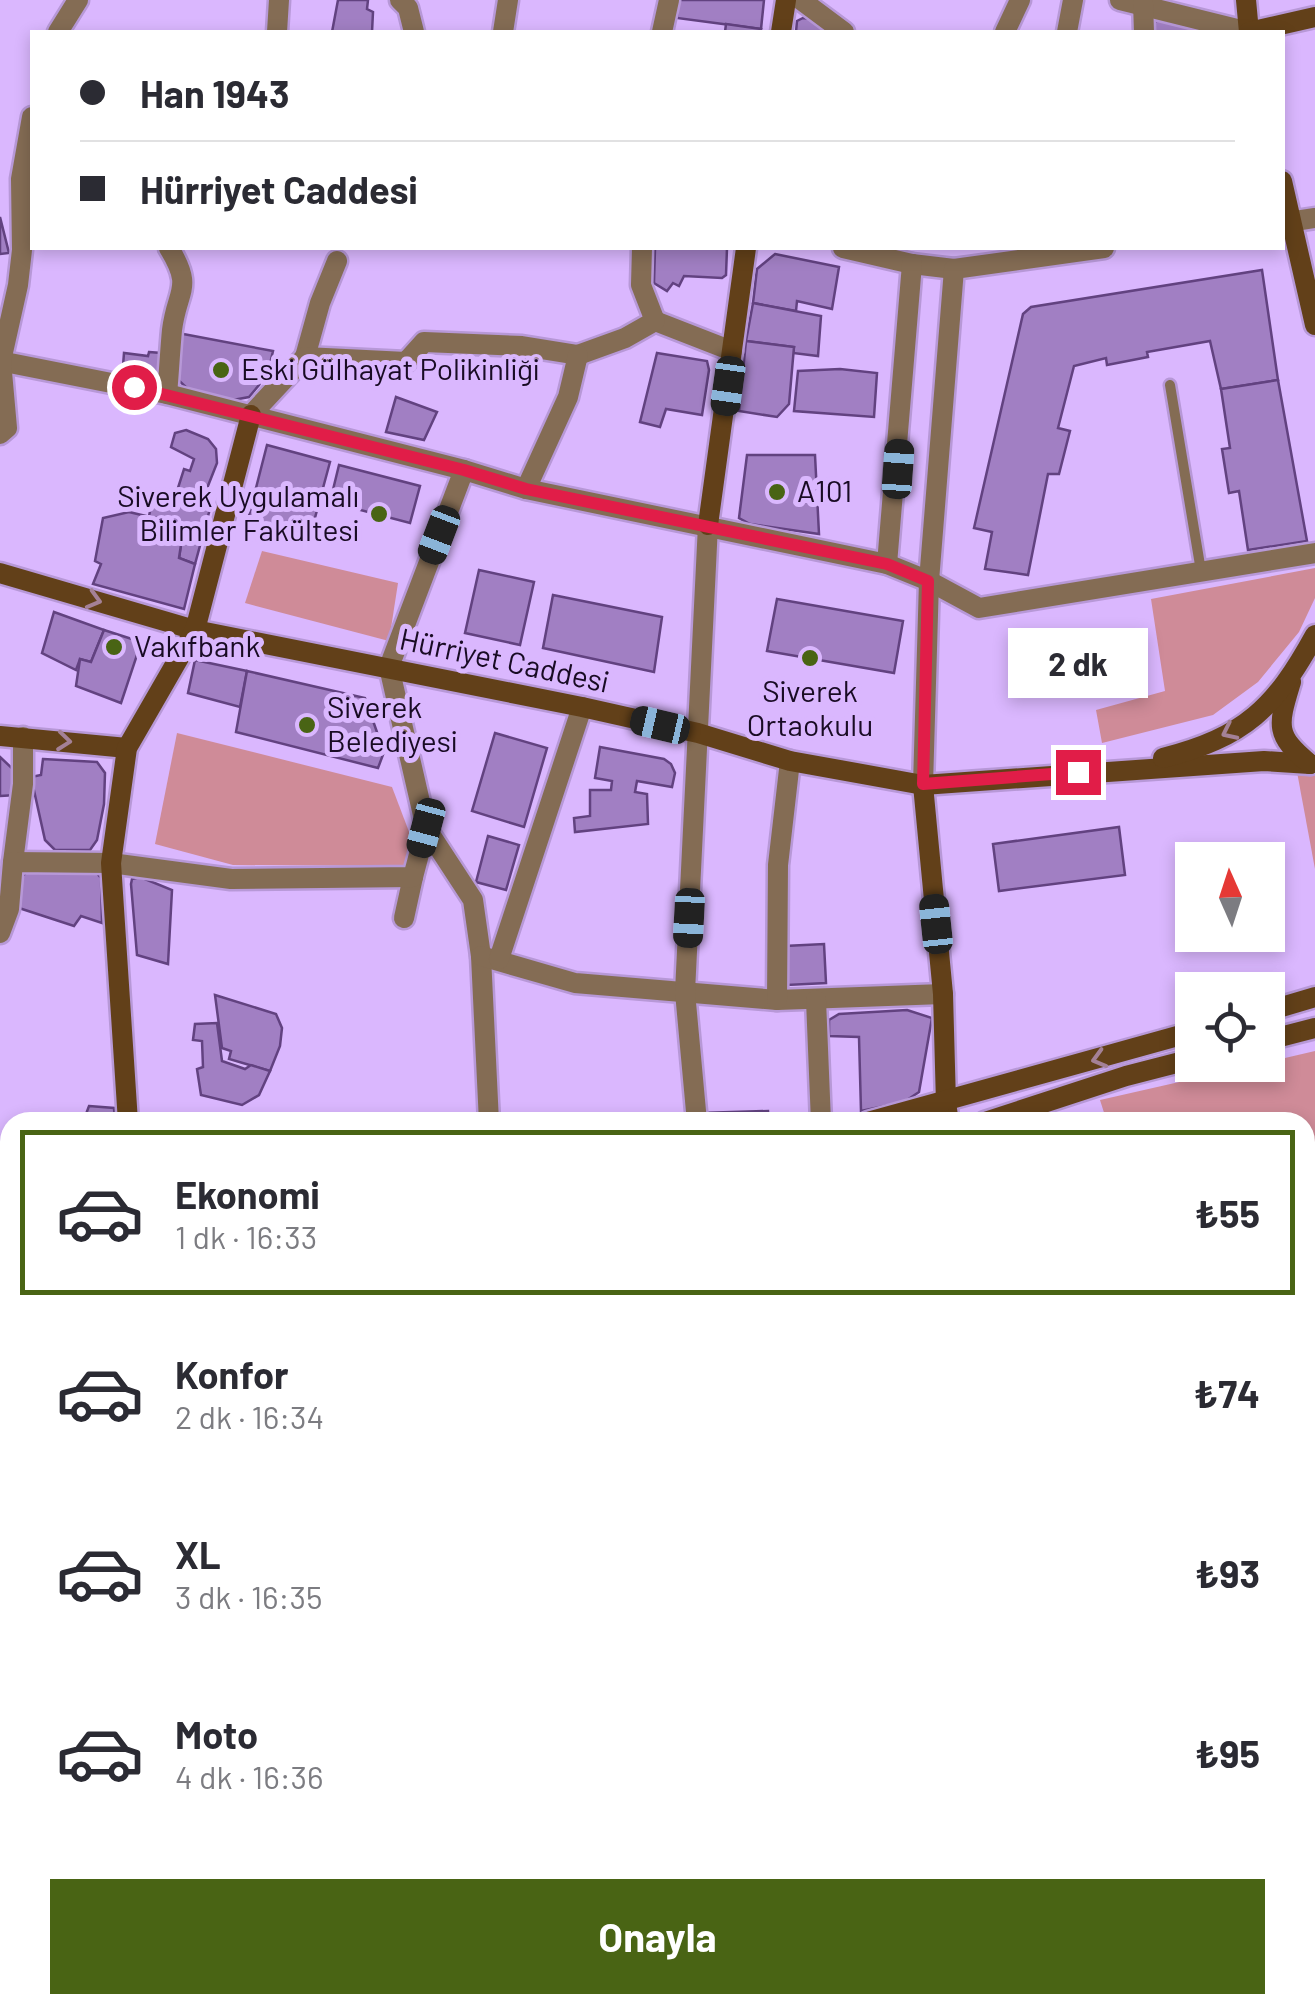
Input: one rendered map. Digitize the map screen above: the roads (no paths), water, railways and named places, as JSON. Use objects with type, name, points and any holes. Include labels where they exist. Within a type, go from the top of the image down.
[{"type":"main road","points":[[781,30],[786,0]]},
{"type":"main road","points":[[1246,0],[1249,30]]},
{"type":"main road","points":[[1258,30],[1315,17]]},
{"type":"main road","points":[[1287,222],[1315,324]]},
{"type":"main road","points":[[708,526],[746,250]]},
{"type":"main road","points":[[127,1112],[111,862],[127,748],[194,630],[251,415]]},
{"type":"main road","name":"Hürriyet Caddesi","points":[[0,573],[194,630],[582,707],[698,733],[790,761],[923,784],[1117,770]]},
{"type":"main road","points":[[1117,770],[1192,750],[1254,720],[1293,675],[1315,635]]},
{"type":"main road","points":[[1293,675],[1281,724],[1285,744],[1312,765]]},
{"type":"main road","points":[[0,736],[127,748]]},
{"type":"main road","points":[[1117,770],[1264,761],[1312,765]]},
{"type":"main road","points":[[923,784],[943,994],[948,1112]]},
{"type":"main road","points":[[1285,1006],[1315,997]]},
{"type":"main road","points":[[1285,1036],[1315,1028]]},
{"type":"main road","points":[[951,1112],[1175,1038]]},
{"type":"main road","points":[[1016,1112],[1175,1063]]},
{"type":"street","points":[[59,30],[78,0]]},
{"type":"street","points":[[277,30],[279,0]]},
{"type":"street","points":[[400,0],[408,8],[414,30]]},
{"type":"street","points":[[503,30],[508,0]]},
{"type":"street","points":[[662,30],[668,0]]},
{"type":"street","points":[[801,0],[841,30]]},
{"type":"street","points":[[1007,30],[1020,0]]},
{"type":"street","points":[[1067,30],[1073,0]]},
{"type":"street","points":[[1120,0],[1241,30]]},
{"type":"street","points":[[1143,4],[1144,30]]},
{"type":"street","points":[[0,434],[7,428],[1,361],[18,285],[22,250],[20,179],[30,127]]},
{"type":"street","points":[[1287,222],[1315,218]]},
{"type":"street","points":[[167,394],[172,325],[183,294],[182,270],[170,250]]},
{"type":"street","points":[[642,250],[641,285],[655,320],[732,351]]},
{"type":"street","points":[[852,250],[954,269],[1023,254],[1077,250]]},
{"type":"street","points":[[251,415],[305,357],[337,261]]},
{"type":"street","points":[[887,564],[912,264]]},
{"type":"street","points":[[923,784],[928,581],[954,269]]},
{"type":"street","points":[[305,357],[406,362],[424,342],[522,346],[578,355],[625,338],[655,320]]},
{"type":"street","points":[[526,489],[568,397],[578,355]]},
{"type":"street","points":[[1,361],[167,394],[526,489],[887,564],[979,608],[1315,553]]},
{"type":"street","points":[[464,470],[389,667],[426,828],[473,900],[490,958]]},
{"type":"street","points":[[696,1112],[685,992],[708,526]]},
{"type":"street","points":[[482,1112],[490,958],[582,707]]},
{"type":"street","points":[[0,933],[8,909],[24,784],[23,737]]},
{"type":"street","points":[[777,1000],[778,864],[790,761]]},
{"type":"street","points":[[404,918],[426,828]]},
{"type":"street","points":[[13,862],[111,862],[232,878],[413,877]]},
{"type":"street","points":[[490,958],[575,983],[777,1000],[943,994]]},
{"type":"street","points":[[816,1000],[821,1112]]},
{"type":"lane","points":[[1170,385],[1201,572]]},
{"type":"place","name":"Eski Gülhayat Polikinliği","points":[[221,370]]},
{"type":"place","name":"A101","points":[[777,492]]},
{"type":"place","name":"Siverek Uygulamalı Bilimler Fakültesi","points":[[379,514]]},
{"type":"place","name":"Vakıfbank","points":[[114,647]]},
{"type":"place","name":"Siverek Ortaokulu","points":[[810,658]]},
{"type":"place","name":"Siverek Belediyesi","points":[[307,725]]}]
